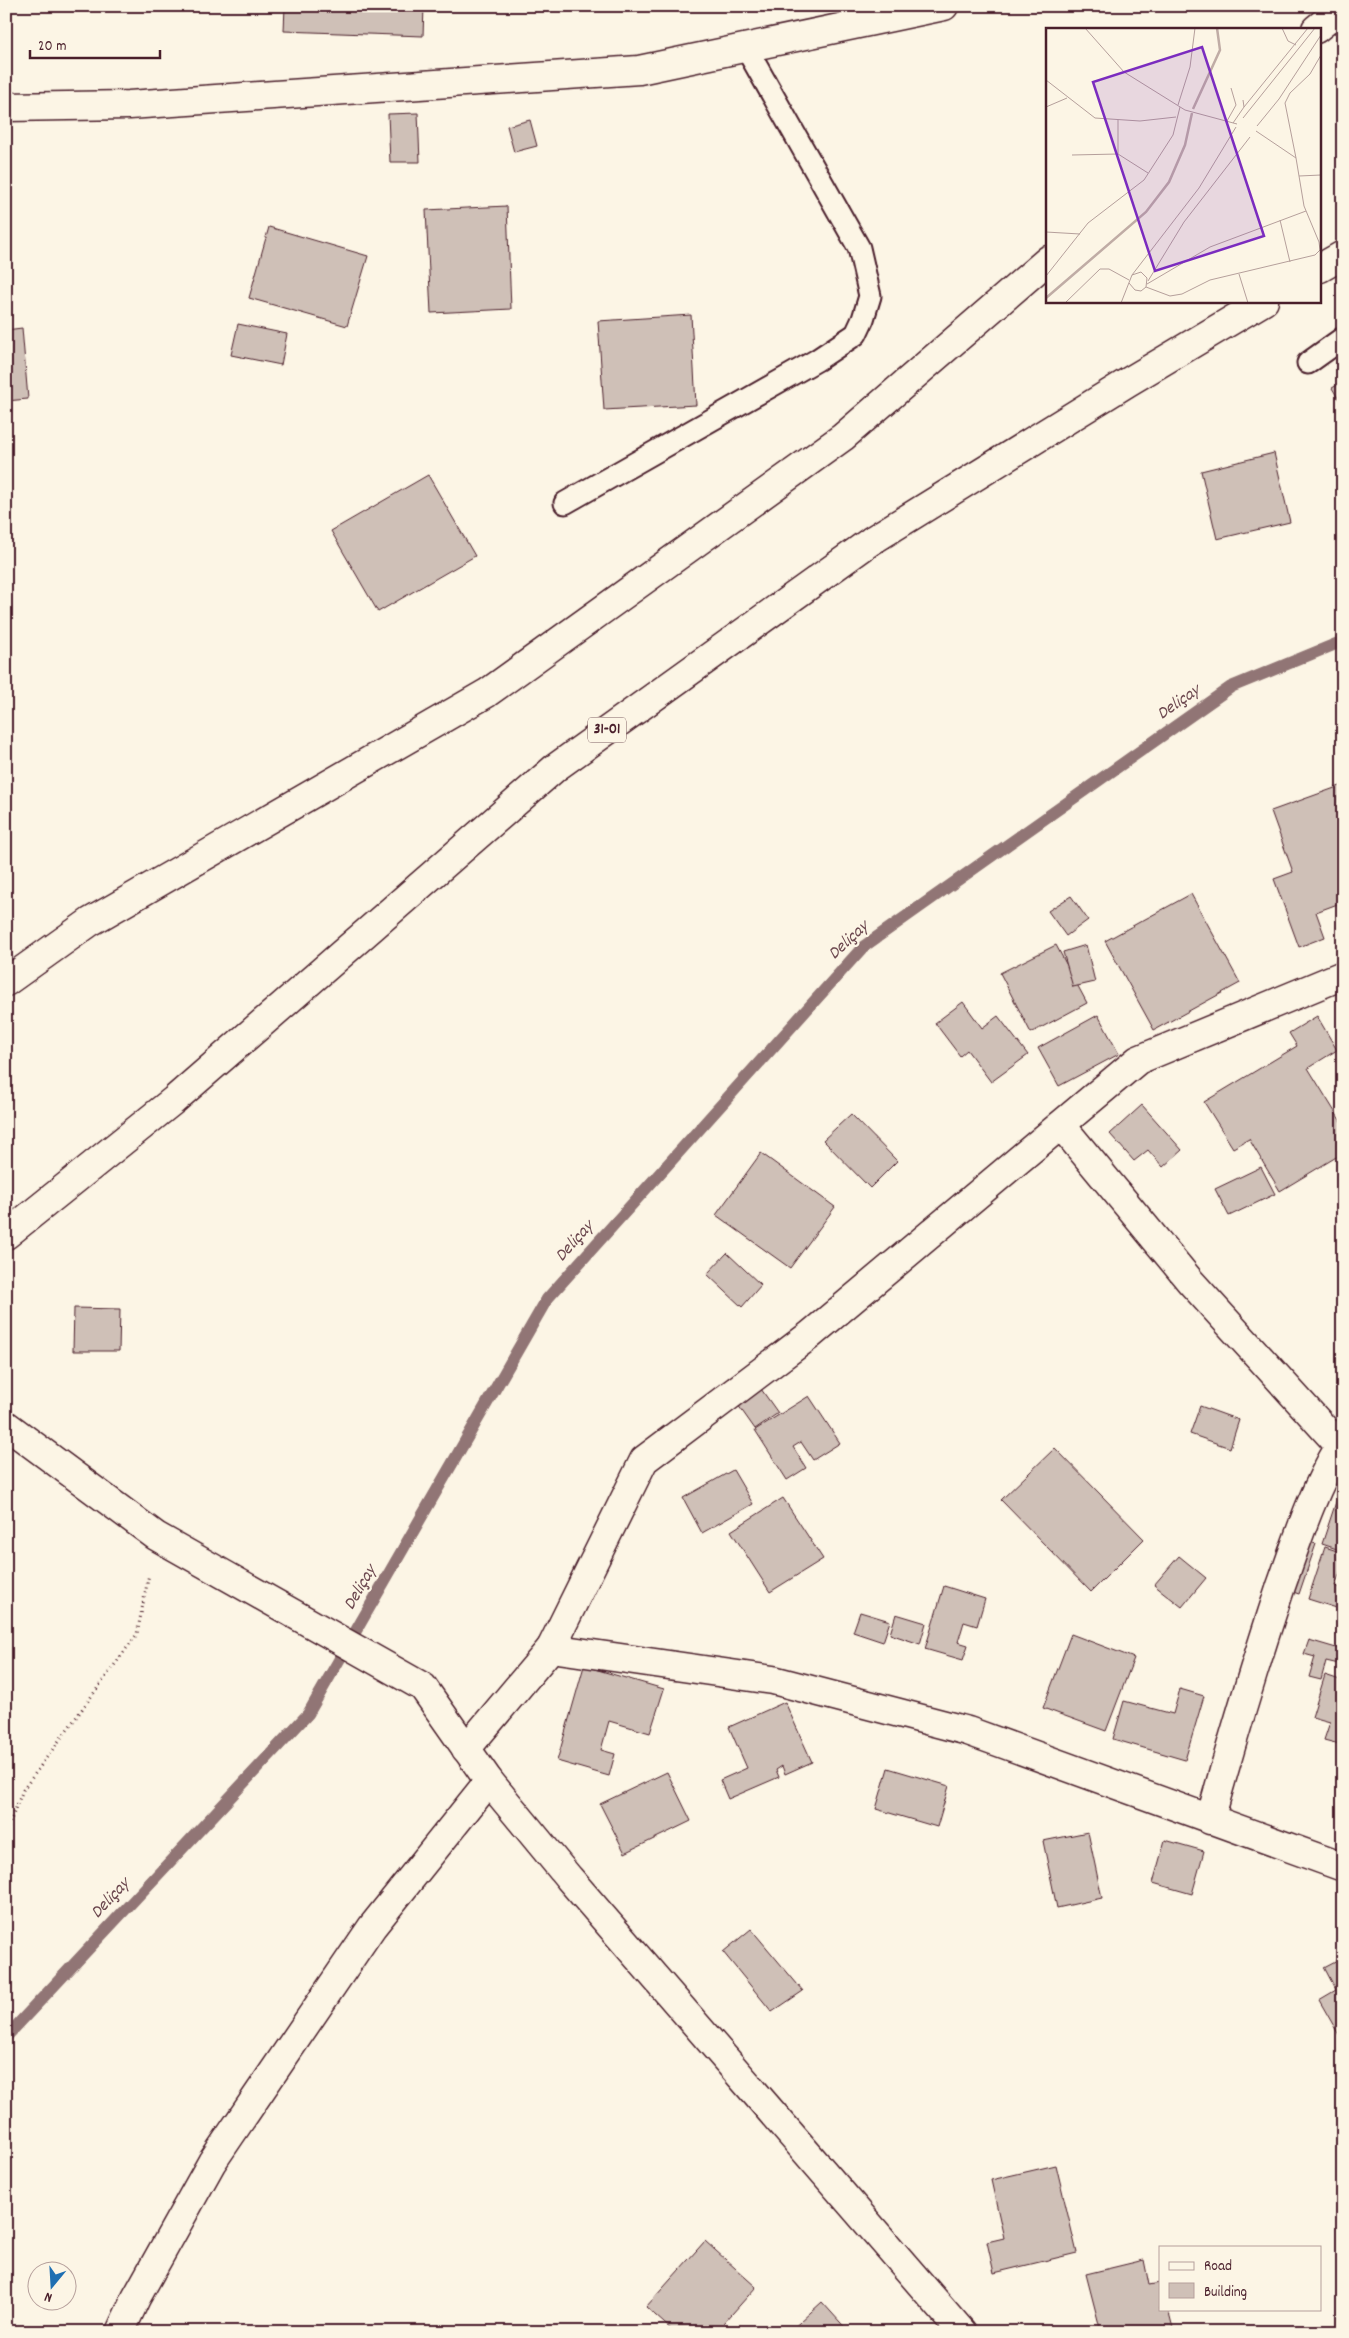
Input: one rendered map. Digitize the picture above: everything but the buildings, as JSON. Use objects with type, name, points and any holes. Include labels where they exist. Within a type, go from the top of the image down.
[{"type":"main road","points":[[6,107],[130,105],[639,70],[944,6]]},
{"type":"main road","points":[[1317,28],[1343,7]]},
{"type":"main road","points":[[1322,267],[1343,254]]},
{"type":"main road","points":[[6,982],[90,922],[487,693],[843,437],[1046,262]]},
{"type":"main road","name":"31-01","points":[[6,1235],[174,1100],[555,768],[872,541],[1128,382],[1262,302]]},
{"type":"main road","points":[[466,1749],[551,1648],[644,1460],[810,1335],[1138,1060],[1343,975]]},
{"type":"main road","points":[[1061,1125],[1190,1281],[1341,1447],[1324,1472],[1298,1538],[1250,1678],[1210,1820]]},
{"type":"main road","points":[[6,1425],[156,1536],[423,1687],[489,1781],[575,1885],[962,2332]]},
{"type":"main road","points":[[551,1648],[773,1680],[968,1731],[1343,1867]]},
{"type":"main road","points":[[120,2332],[136,2298],[212,2162],[372,1927],[489,1781]]},
{"type":"lane","points":[[565,503],[817,360],[856,334],[863,319],[870,296],[859,248],[746,48]]},
{"type":"lane","points":[[1308,363],[1343,338]]},
{"type":"path","points":[[6,1832],[23,1790],[137,1634],[156,1536]]},
{"type":"waterway","name":"Deliçay","points":[[6,2037],[308,1714],[547,1299],[863,947],[1231,687],[1343,641]]}]
